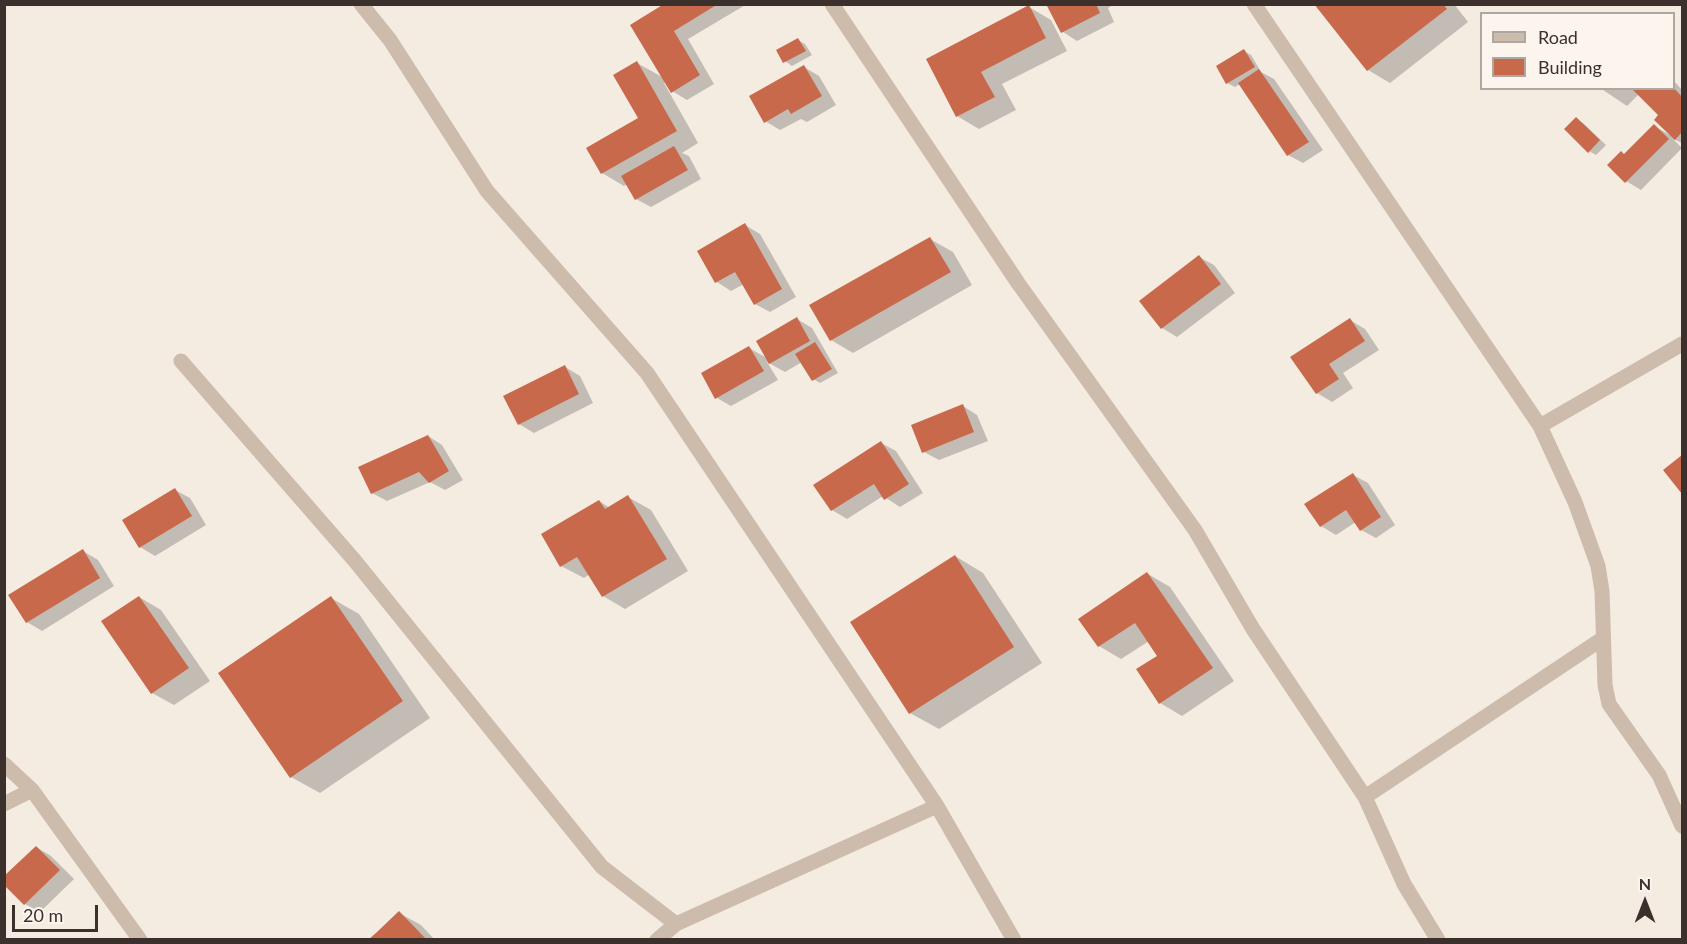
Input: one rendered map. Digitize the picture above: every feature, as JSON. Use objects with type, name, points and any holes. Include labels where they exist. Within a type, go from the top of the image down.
[{"type":"street","points":[[361,4],[390,40],[487,191],[647,373],[937,806],[1014,939]]},
{"type":"street","points":[[832,4],[1018,283],[1195,530],[1253,629],[1365,796],[1404,884],[1438,939]]},
{"type":"street","points":[[1254,4],[1540,426],[1575,502],[1598,566],[1602,591],[1605,685],[1609,704],[1659,775],[1683,826]]},
{"type":"street","points":[[1540,426],[1683,344]]},
{"type":"street","points":[[181,362],[355,561],[602,867],[676,924]]},
{"type":"street","points":[[1365,796],[1602,639]]},
{"type":"street","points":[[4,764],[32,790],[140,939]]},
{"type":"street","points":[[4,804],[32,790]]},
{"type":"street","points":[[657,939],[676,924],[937,806]]},
{"type":"building","points":[[664,4],[718,4],[674,31],[700,75],[671,93],[630,25]]},
{"type":"building","points":[[1046,4],[1096,4],[1100,13],[1061,33]]},
{"type":"building","points":[[1314,4],[1443,4],[1447,9],[1367,71]]},
{"type":"building","points":[[1029,5],[1046,38],[981,72],[995,97],[956,117],[926,59]]},
{"type":"building","points":[[798,38],[806,51],[783,63],[776,50]]},
{"type":"building","points":[[1244,49],[1255,67],[1226,84],[1216,66]]},
{"type":"building","points":[[637,61],[677,131],[601,174],[586,148],[638,118],[613,75]]},
{"type":"building","points":[[804,65],[822,96],[791,114],[788,109],[764,123],[749,96]]},
{"type":"building","points":[[1259,69],[1309,142],[1287,156],[1238,83]]},
{"type":"building","points":[[1675,89],[1682,97],[1682,132],[1675,140],[1654,120],[1658,115],[1633,90]]},
{"type":"building","points":[[1576,117],[1600,140],[1588,153],[1564,129]]},
{"type":"building","points":[[1654,124],[1669,139],[1625,183],[1607,165],[1621,151],[1624,154]]},
{"type":"building","points":[[674,146],[688,170],[635,200],[621,176]]},
{"type":"building","points":[[745,223],[782,289],[754,305],[735,272],[715,283],[697,251]]},
{"type":"building","points":[[930,237],[951,272],[830,341],[809,305]]},
{"type":"building","points":[[1199,255],[1221,284],[1161,329],[1139,301]]},
{"type":"building","points":[[797,317],[810,341],[769,364],[756,341]]},
{"type":"building","points":[[1350,318],[1365,341],[1329,364],[1339,379],[1316,394],[1290,357]]},
{"type":"building","points":[[815,342],[832,369],[812,381],[795,354]]},
{"type":"building","points":[[749,346],[764,371],[715,399],[701,373]]},
{"type":"building","points":[[565,365],[579,394],[518,425],[503,396]]},
{"type":"building","points":[[963,404],[974,432],[922,453],[911,425]]},
{"type":"building","points":[[428,435],[449,471],[429,483],[419,472],[371,494],[358,467]]},
{"type":"building","points":[[881,441],[909,484],[884,500],[874,484],[831,511],[813,485]]},
{"type":"building","points":[[1682,455],[1682,494],[1663,470]]},
{"type":"building","points":[[1353,473],[1381,517],[1360,531],[1346,510],[1320,527],[1304,504]]},
{"type":"building","points":[[175,488],[192,516],[139,548],[122,520]]},
{"type":"building","points":[[628,495],[667,559],[602,597],[577,557],[560,567],[541,534],[599,500],[605,509]]},
{"type":"building","points":[[83,549],[100,578],[26,623],[8,595]]},
{"type":"building","points":[[955,555],[1014,647],[909,714],[850,622]]},
{"type":"building","points":[[1147,572],[1213,668],[1159,704],[1136,669],[1157,656],[1135,623],[1098,647],[1078,619]]},
{"type":"building","points":[[139,596],[189,668],[151,694],[101,621]]},
{"type":"building","points":[[331,596],[403,701],[290,778],[218,673]]},
{"type":"building","points":[[36,846],[60,870],[24,905],[4,885],[4,876]]},
{"type":"building","points":[[399,911],[427,940],[368,940],[377,932]]}]
